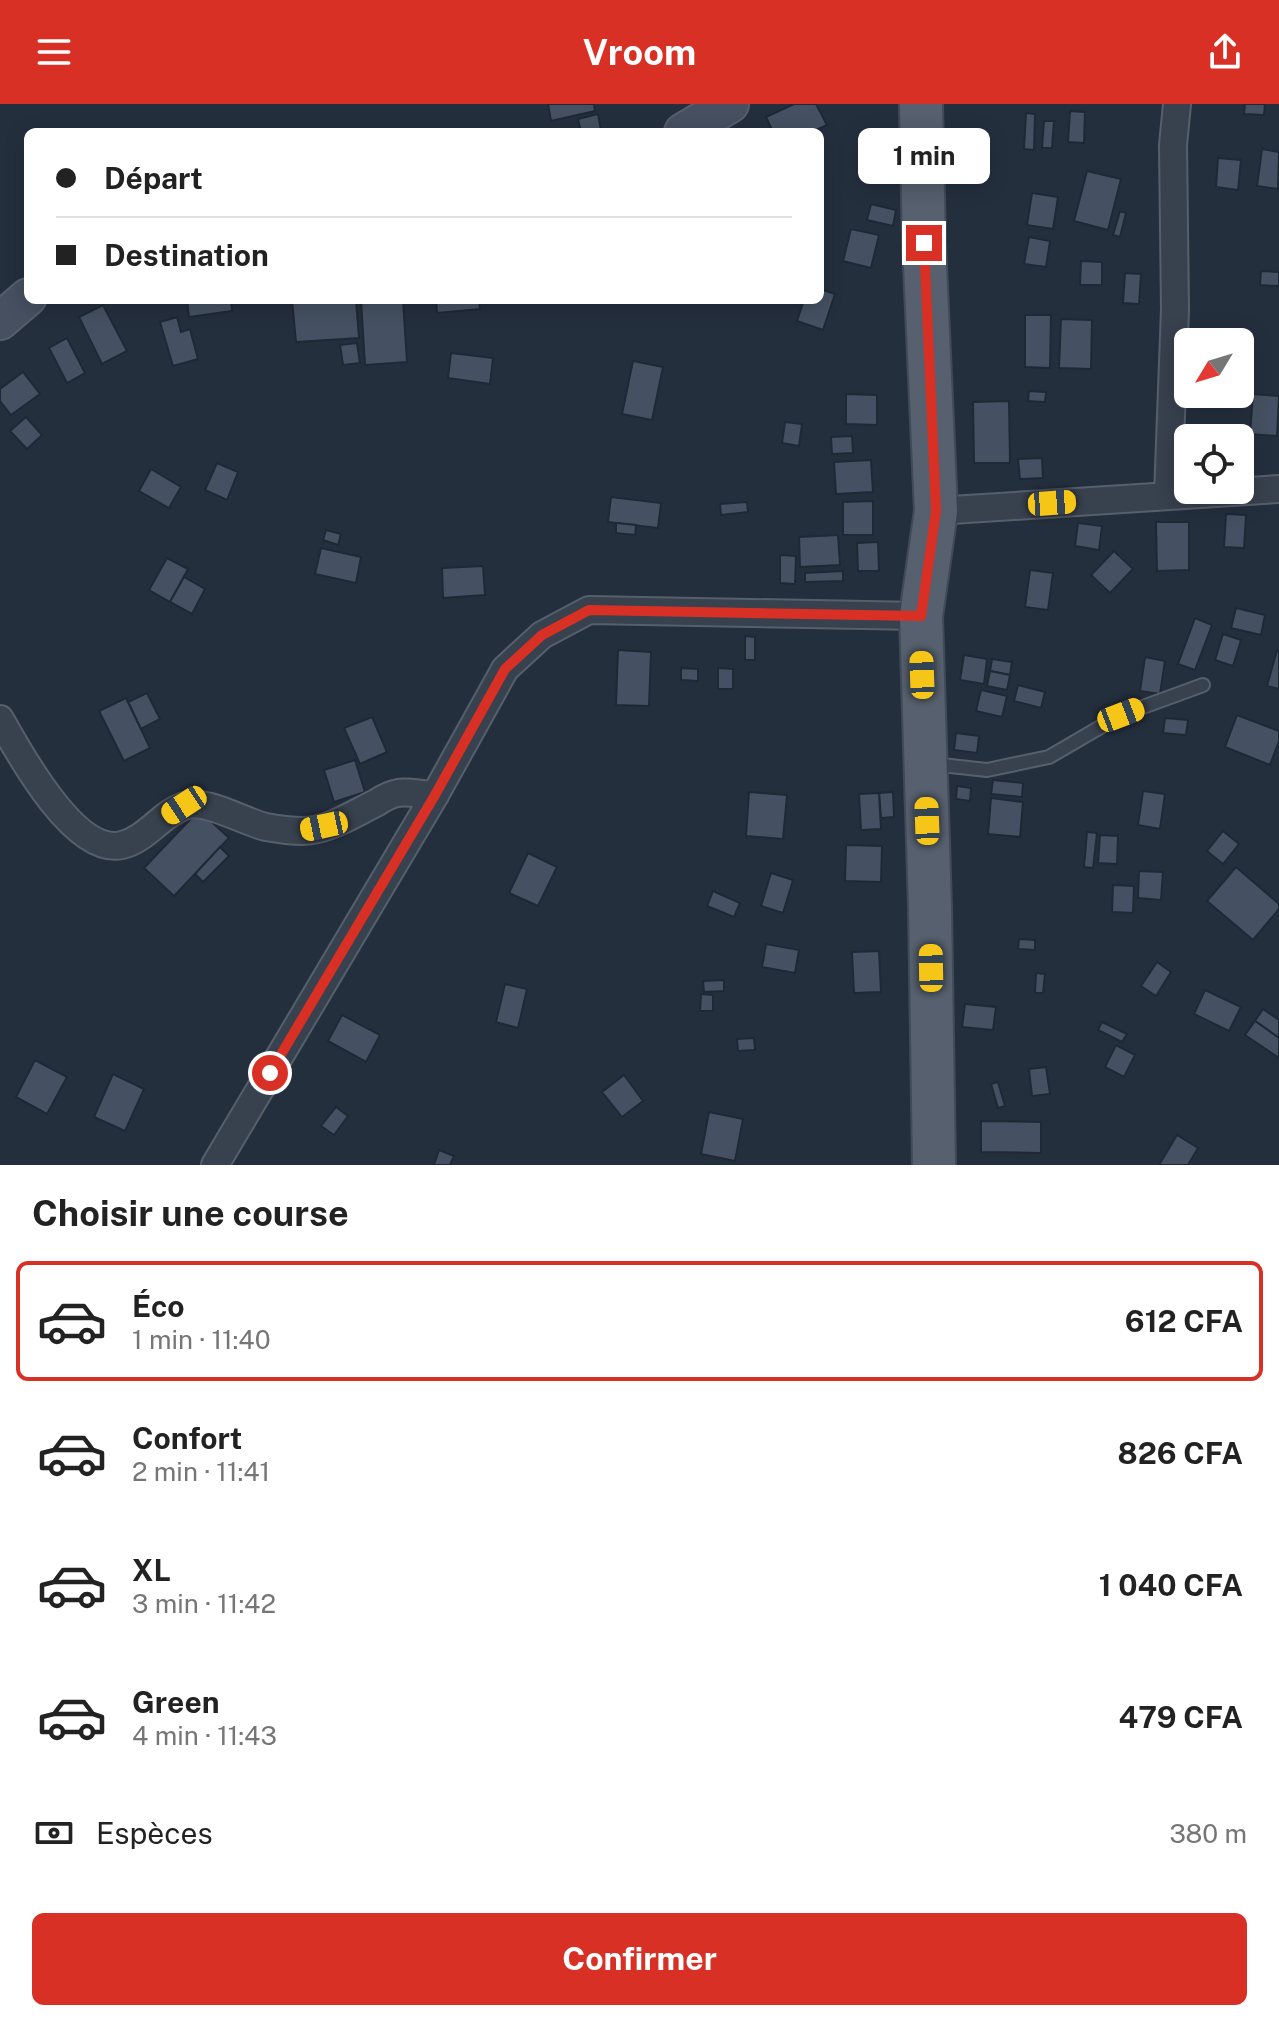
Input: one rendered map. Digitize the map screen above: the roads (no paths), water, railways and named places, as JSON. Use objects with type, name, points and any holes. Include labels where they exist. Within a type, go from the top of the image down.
[{"type":"main road","points":[[690,128],[730,104]]},
{"type":"main road","points":[[921,104],[936,511],[921,616],[934,1165]]},
{"type":"main road","points":[[0,321],[24,300]]},
{"type":"street","points":[[1168,496],[1175,309],[1173,145],[1177,104]]},
{"type":"street","points":[[936,511],[1279,489]]},
{"type":"street","points":[[215,1165],[435,795],[505,669],[542,635],[589,610],[921,616]]},
{"type":"street","points":[[0,719],[33,777],[69,821],[97,841],[111,846],[123,845],[138,838],[184,805],[220,811],[265,827],[304,831],[350,817],[396,793],[435,795]]},
{"type":"lane","points":[[925,763],[987,770],[1049,757],[1121,715],[1203,685]]}]
